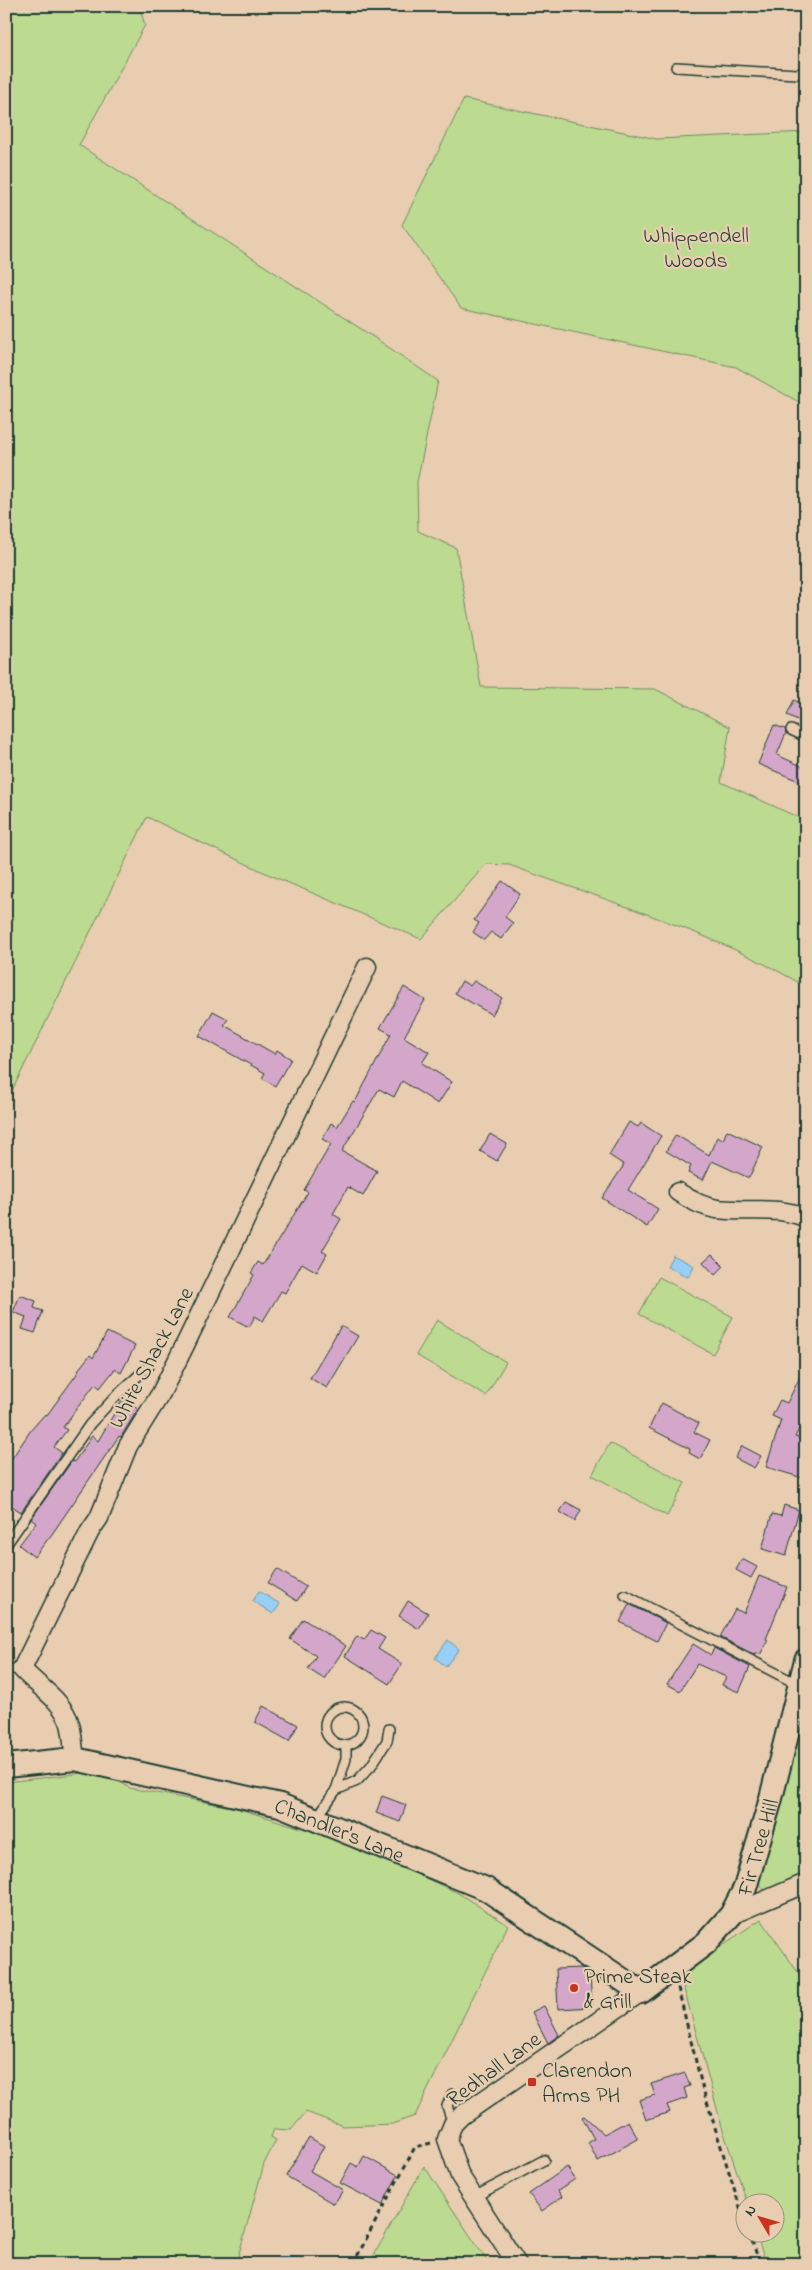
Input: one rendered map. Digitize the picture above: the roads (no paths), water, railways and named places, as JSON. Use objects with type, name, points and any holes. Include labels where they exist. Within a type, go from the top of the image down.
[{"type":"street","name":"White Shack Lane","points":[[75,1759],[71,1726],[68,1718],[51,1694],[14,1669],[99,1518],[128,1446],[161,1393],[367,967]]},
{"type":"street","points":[[678,1192],[691,1201],[717,1209],[767,1210],[806,1218]]},
{"type":"street","name":"Fir Tree Hill","points":[[641,1992],[706,1944],[731,1915],[748,1879],[770,1802],[806,1660]]},
{"type":"street","name":"Chandler's Lane","points":[[6,1766],[75,1759],[280,1805],[486,1889],[641,1992]]},
{"type":"street","points":[[731,1915],[806,1883]]},
{"type":"street","name":"Redhall Lane","points":[[517,2264],[460,2176],[450,2131],[462,2115],[641,1992]]},
{"type":"lane","points":[[676,66],[797,74],[806,72]]},
{"type":"lane","points":[[791,730],[806,737]]},
{"type":"lane","points":[[6,1545],[90,1424],[118,1394],[149,1366]]},
{"type":"lane","points":[[625,1595],[800,1685]]},
{"type":"lane","points":[[345,1707],[357,1712],[364,1722],[362,1735],[353,1744],[346,1746],[334,1743],[326,1733],[325,1727],[328,1715],[339,1708],[345,1707]]},
{"type":"lane","points":[[336,1790],[358,1780],[371,1766],[387,1741],[389,1729]]},
{"type":"lane","points":[[316,1820],[336,1790],[346,1759],[346,1746]]},
{"type":"lane","points":[[450,2131],[447,2106],[452,2094]]},
{"type":"lane","points":[[474,2197],[544,2160]]},
{"type":"water","points":[[673,1255],[694,1266],[688,1277],[667,1266]]},
{"type":"water","points":[[259,1591],[280,1604],[273,1614],[253,1601]]},
{"type":"water","points":[[448,1640],[459,1649],[446,1666],[435,1658]]},
{"type":"water","points":[[292,2256],[311,2264],[269,2264],[281,2258]]},
{"type":"place","name":"Prime Steak & Grill","points":[[574,1988]]},
{"type":"place","name":"Clarendon Arms PH","points":[[532,2082]]},
{"type":"park label","name":"Whippendell Woods","points":[[696,246]]}]
